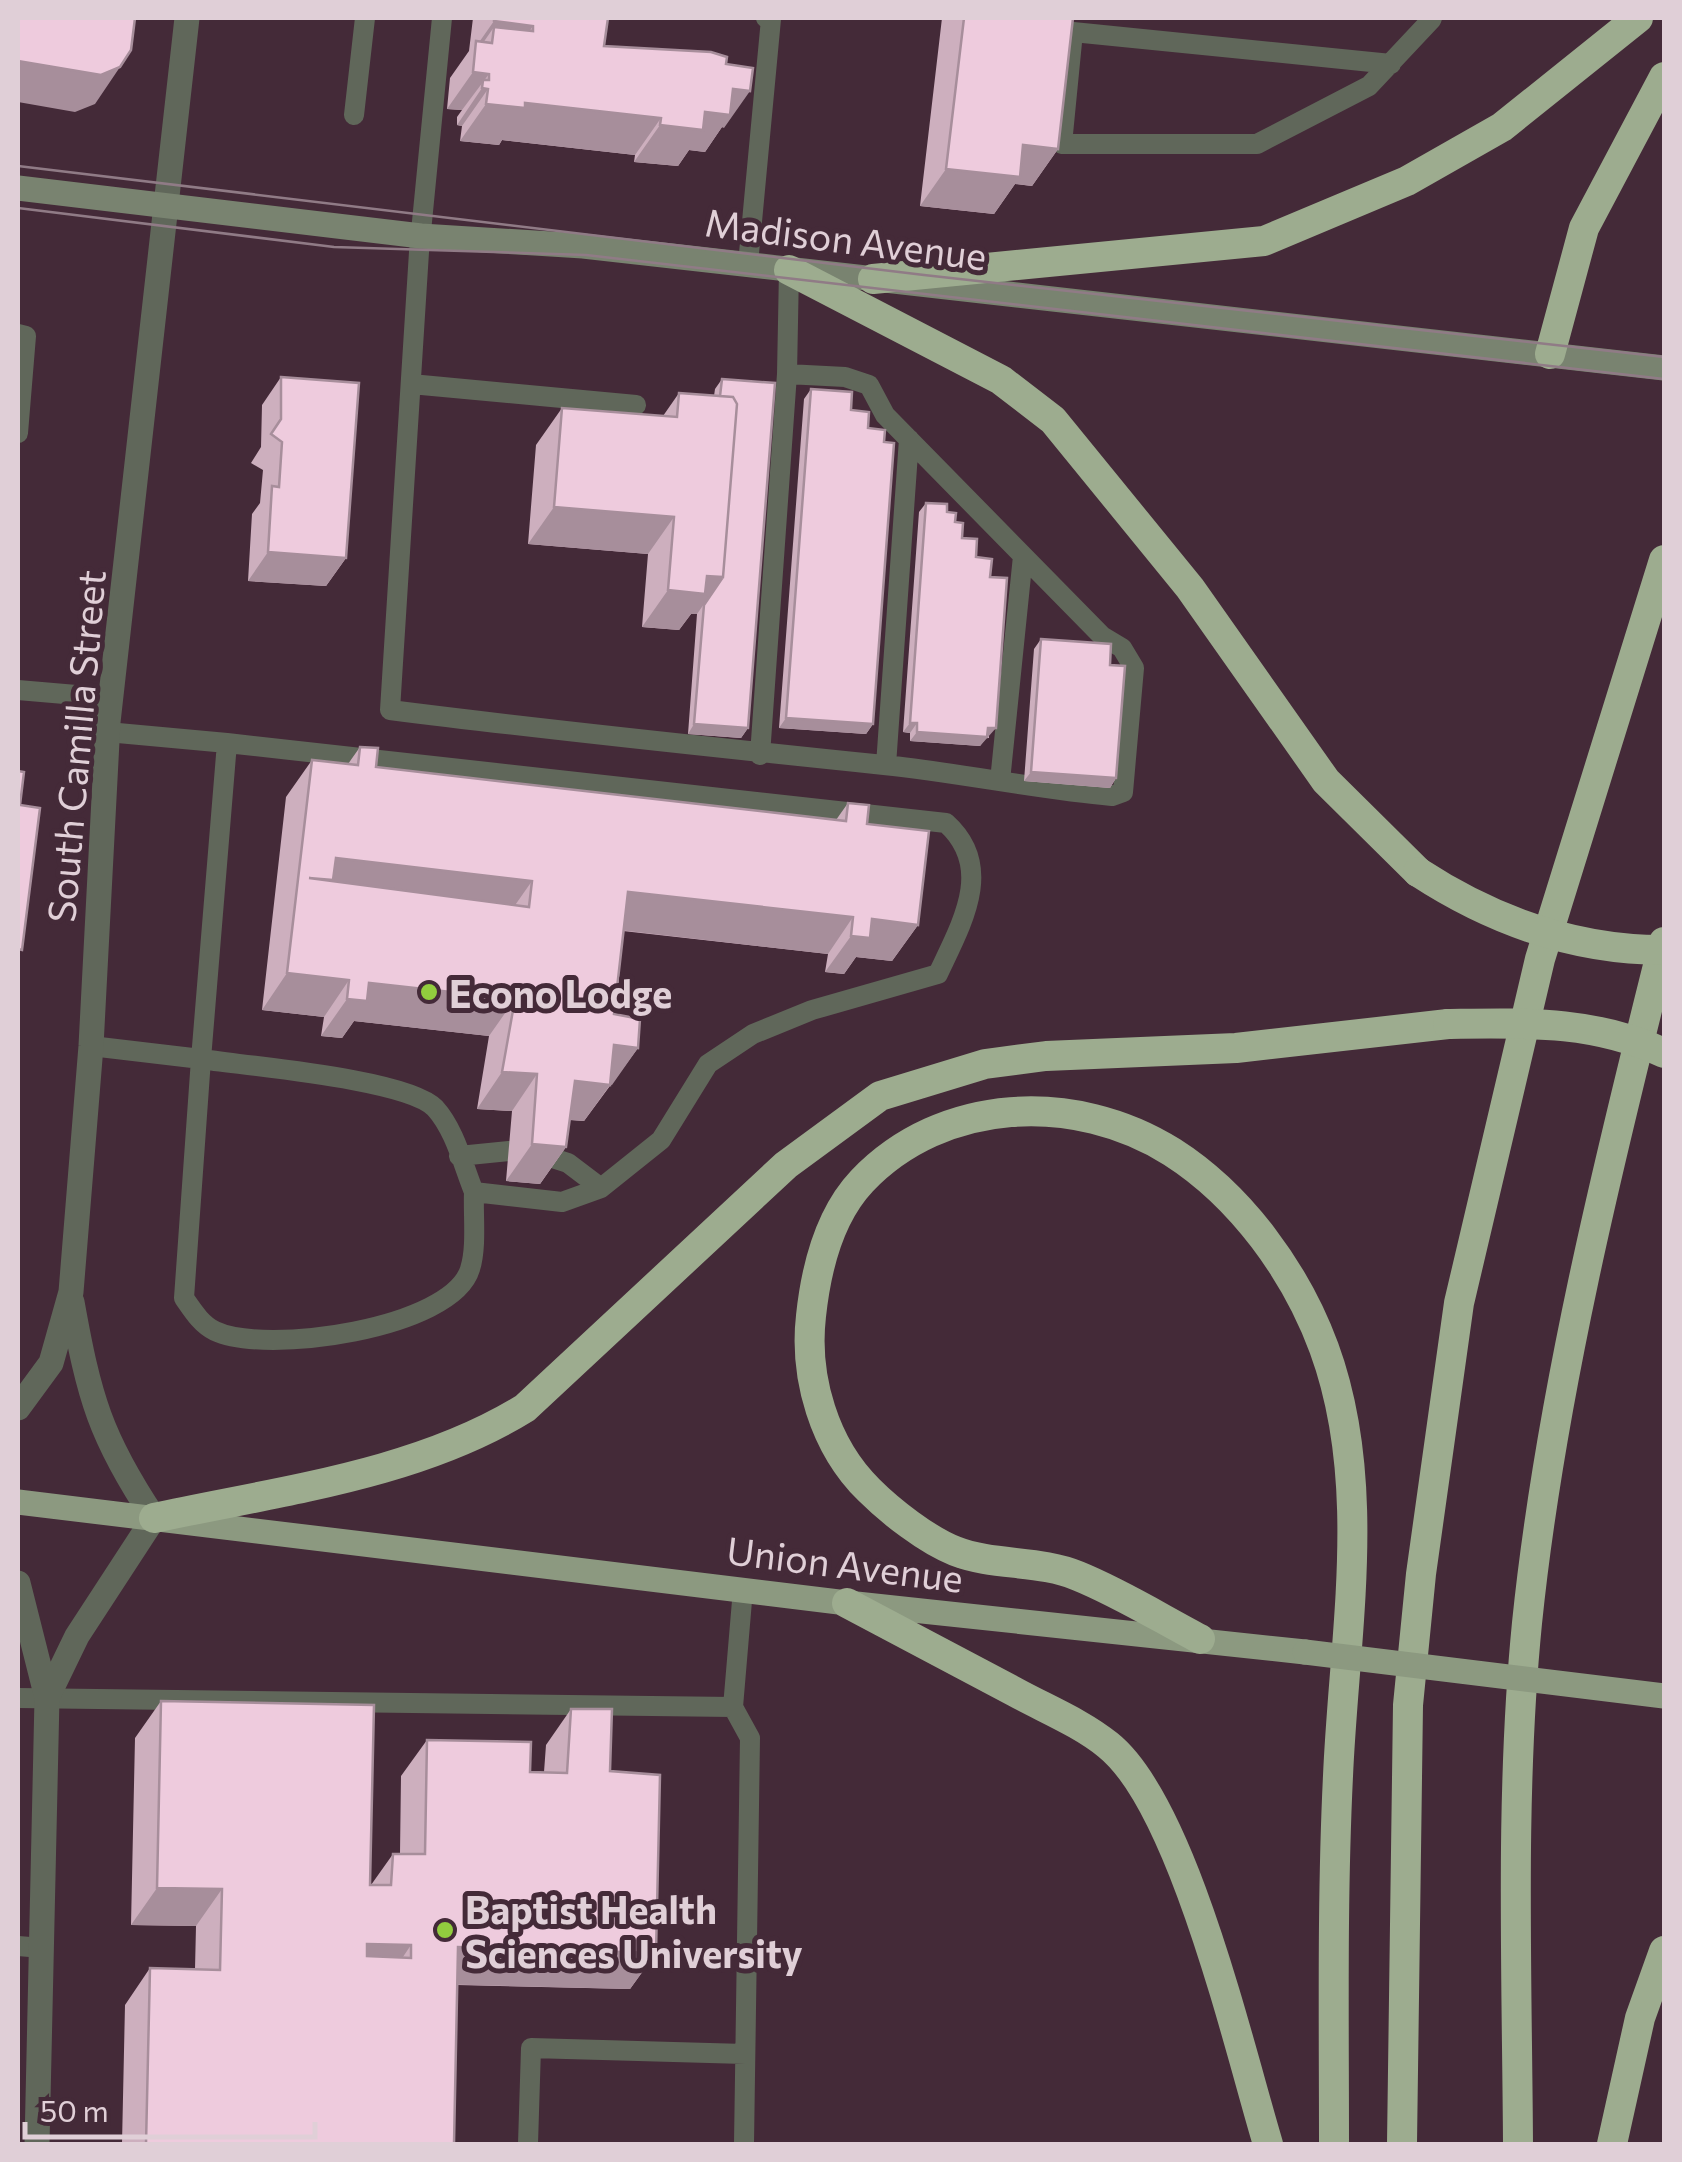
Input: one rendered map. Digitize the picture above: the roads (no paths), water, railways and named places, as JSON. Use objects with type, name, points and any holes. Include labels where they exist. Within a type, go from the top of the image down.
[{"type":"highway","points":[[873,279],[1264,241],[1407,180],[1502,127],[1602,42],[1638,18]]},
{"type":"highway","points":[[1550,354],[1584,228],[1664,76]]},
{"type":"highway","points":[[790,270],[1001,380],[1054,420],[1190,588],[1326,781],[1418,872],[1456,898],[1542,933],[1629,950],[1664,950]]},
{"type":"highway","points":[[1402,2144],[1408,1706],[1421,1574],[1460,1303],[1540,960],[1664,560]]},
{"type":"highway","points":[[1518,2144],[1517,1863],[1527,1624],[1556,1429],[1624,1099],[1664,942]]},
{"type":"highway","points":[[154,1518],[388,1464],[485,1433],[526,1408],[786,1165],[880,1096],[985,1064],[1046,1056],[1236,1048],[1448,1024],[1563,1023],[1628,1036],[1664,1053]]},
{"type":"highway","points":[[1200,1639],[1074,1574],[954,1550],[868,1490],[839,1452],[810,1374],[808,1334],[821,1252],[860,1183],[906,1143],[996,1110],[1092,1118],[1134,1133],[1171,1152],[1242,1214],[1306,1303],[1339,1396],[1354,1485],[1335,1854],[1334,2144]]},
{"type":"highway","points":[[847,1603],[1069,1721],[1108,1745],[1131,1768],[1152,1800],[1172,1845],[1211,1952],[1268,2144]]},
{"type":"highway","points":[[1612,2144],[1640,2018],[1664,1951]]},
{"type":"main road","name":"Union Avenue","points":[[18,1502],[847,1603],[1200,1639],[1664,1696]]},
{"type":"street","name":"South Camilla Street","points":[[18,1408],[51,1364],[71,1292],[91,1046],[107,732],[187,18]]},
{"type":"street","name":"Madison Avenue","points":[[18,188],[421,236],[583,246],[1664,368]]},
{"type":"street","name":"South Camilla Street","points":[[71,1292],[92,1406],[119,1465],[154,1518]]},
{"type":"street","points":[[47,1698],[76,1636],[154,1518]]},
{"type":"street","points":[[18,1583],[47,1698],[30,1947],[37,2144]]},
{"type":"lane","points":[[354,115],[365,18]]},
{"type":"lane","points":[[442,18],[421,236],[390,710],[760,755],[886,765],[1052,791],[1112,796],[1123,792],[1134,668],[1122,648],[1102,636],[886,415],[870,385],[844,378],[787,374]]},
{"type":"lane","points":[[748,264],[771,19],[766,18]]},
{"type":"lane","points":[[1390,64],[1073,32],[1062,144],[1258,144],[1369,86],[1390,64],[1432,18]]},
{"type":"lane","points":[[760,755],[787,374],[790,270]]},
{"type":"lane","points":[[18,334],[26,336],[18,433]]},
{"type":"lane","points":[[411,384],[636,404]]},
{"type":"lane","points":[[886,765],[909,439]]},
{"type":"lane","points":[[1000,781],[1023,556]]},
{"type":"lane","points":[[18,690],[111,698]]},
{"type":"lane","points":[[107,732],[946,823],[966,841],[974,863],[968,898],[938,974],[812,1010],[753,1034],[708,1064],[661,1140],[601,1188],[562,1202],[474,1192]]},
{"type":"lane","points":[[91,1046],[201,1060],[389,1087],[433,1105],[474,1192],[470,1271],[442,1304],[372,1329],[291,1338],[217,1332],[198,1319],[184,1298],[201,1060],[226,743]]},
{"type":"lane","points":[[459,1156],[509,1151]]},
{"type":"lane","points":[[543,1155],[568,1163],[601,1188]]},
{"type":"lane","points":[[743,1589],[733,1707],[750,1738],[744,2144]]},
{"type":"lane","points":[[18,1698],[733,1707]]},
{"type":"lane","points":[[528,2144],[531,2048],[746,2054]]},
{"type":"tram line","points":[[18,166],[924,275],[1664,357]]},
{"type":"tram line","points":[[18,208],[334,247],[586,255],[1664,379]]},
{"type":"place","name":"Econo Lodge","points":[[429,992]]},
{"type":"place","name":"Baptist Health Sciences University","points":[[445,1930]]}]
